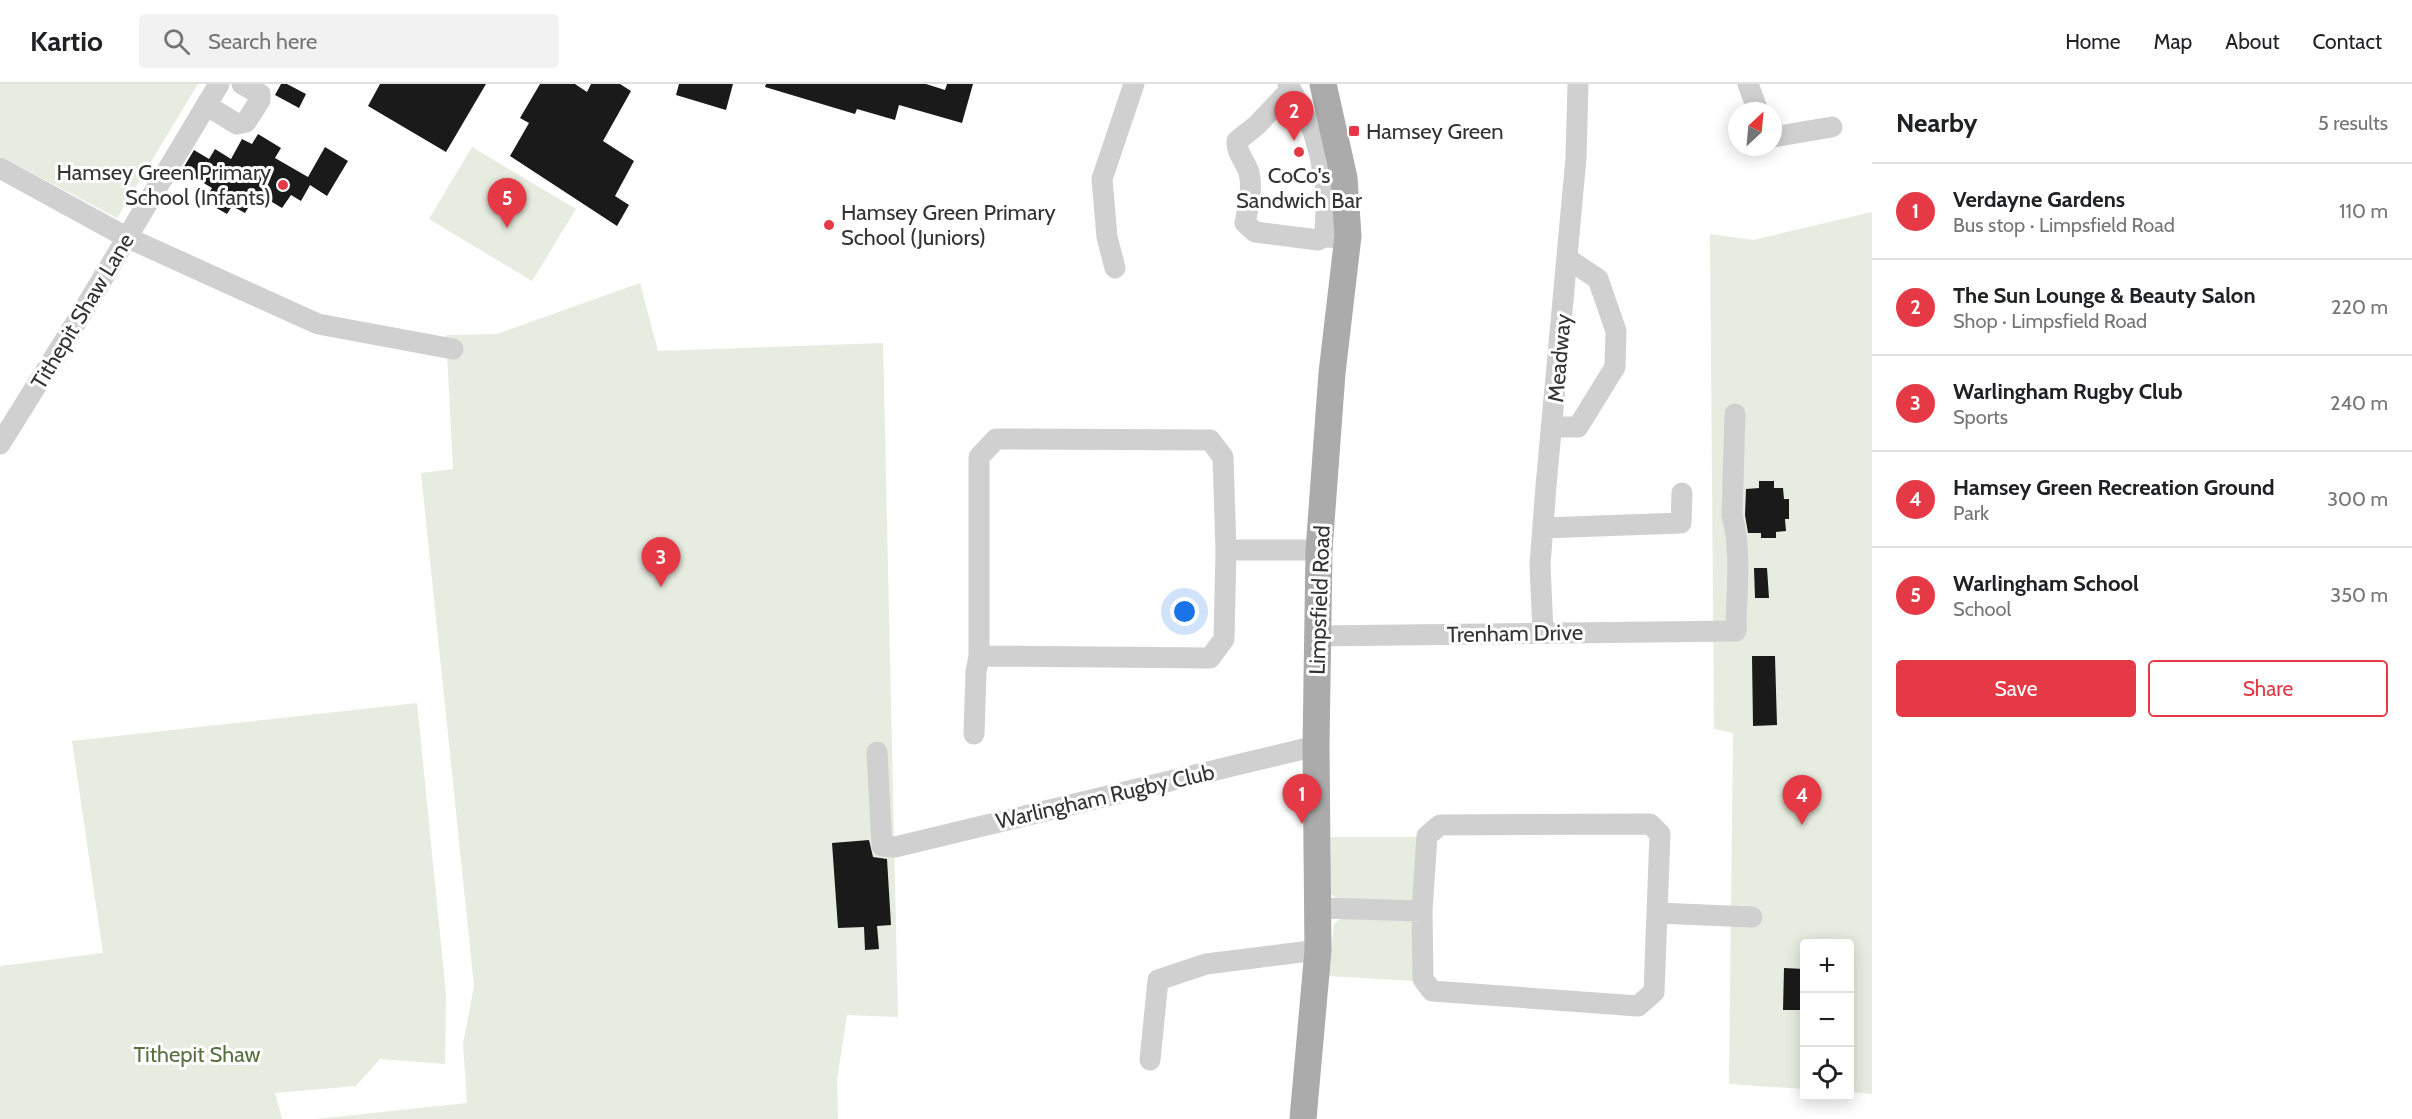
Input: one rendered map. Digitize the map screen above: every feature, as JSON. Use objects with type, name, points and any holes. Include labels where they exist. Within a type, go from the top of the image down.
[{"type":"main road","name":"Limpsfield Road","points":[[1303,1119],[1318,950],[1316,746],[1319,550],[1332,372],[1337,237],[1344,178],[1323,84]]},
{"type":"street","name":"Tithepit Shaw Lane","points":[[0,444],[219,84]]},
{"type":"street","points":[[206,105],[237,124],[246,122],[260,100],[260,94],[242,84]]},
{"type":"street","points":[[1115,268],[1107,237],[1102,179],[1134,84]]},
{"type":"street","name":"Meadway","points":[[1543,633],[1540,566],[1576,158],[1578,84]]},
{"type":"street","points":[[1748,84],[1755,102]]},
{"type":"street","points":[[1289,87],[1312,131],[1320,156],[1337,237],[1318,240],[1254,232],[1245,223],[1250,193],[1249,175],[1236,148],[1237,141],[1257,125],[1289,87]]},
{"type":"street","points":[[1782,135],[1832,127]]},
{"type":"street","points":[[0,168],[126,237],[318,324],[453,349]]},
{"type":"street","points":[[1552,427],[1578,427],[1615,367],[1616,331],[1598,279],[1568,259]]},
{"type":"street","name":"Trenham Drive","points":[[1317,636],[1736,631],[1737,550],[1736,528],[1732,516],[1735,414]]},
{"type":"street","points":[[974,734],[976,672],[979,656],[979,457],[996,439],[1210,440],[1223,457],[1226,550],[1224,639],[1210,658],[979,656]]},
{"type":"street","points":[[1543,528],[1680,523],[1682,493]]},
{"type":"street","points":[[1226,550],[1319,550]]},
{"type":"street","name":"Warlingham Rugby Club","points":[[877,752],[882,846],[896,847],[1316,746]]},
{"type":"street","points":[[1650,824],[1660,834],[1654,992],[1638,1006],[1432,991],[1423,979],[1422,911],[1427,836],[1440,825],[1650,824]]},
{"type":"street","points":[[1318,908],[1422,911]]},
{"type":"street","points":[[1657,913],[1752,917]]},
{"type":"street","points":[[1150,1060],[1158,980],[1206,964],[1318,950]]},
{"type":"green space","points":[[0,84],[198,84],[117,218],[0,156]]},
{"type":"green space","points":[[472,147],[576,209],[532,281],[429,219]]},
{"type":"green space","points":[[1872,212],[1872,1094],[1854,1092],[1854,939],[1800,939],[1800,1089],[1729,1084],[1733,733],[1714,729],[1710,234],[1753,240]]},
{"type":"green space","points":[[640,283],[658,351],[883,343],[898,1017],[847,1015],[837,1080],[838,1119],[316,1119],[467,1103],[463,1044],[474,986],[421,473],[453,469],[446,335],[497,334]]},
{"type":"green space","name":"Tithepit Shaw","points":[[417,703],[446,994],[445,1064],[380,1059],[356,1086],[275,1093],[282,1119],[0,1119],[0,966],[103,953],[72,741]]},
{"type":"green space","points":[[1331,837],[1419,837],[1416,896],[1409,905],[1341,902],[1330,893]]},
{"type":"green space","points":[[1344,916],[1411,921],[1416,929],[1413,981],[1328,976],[1334,924]]},
{"type":"building","points":[[281,84],[287,84],[306,94],[299,108],[275,95]]},
{"type":"building","points":[[380,84],[486,84],[446,152],[368,106]]},
{"type":"building","points":[[540,84],[575,84],[587,92],[591,84],[620,84],[631,91],[603,141],[634,161],[615,196],[629,205],[617,226],[510,156],[529,123],[520,118]]},
{"type":"building","points":[[679,84],[733,84],[726,110],[676,95]]},
{"type":"building","points":[[766,84],[926,84],[945,90],[947,84],[973,84],[962,123],[899,105],[895,120],[857,109],[855,114],[765,87]]},
{"type":"building","points":[[258,134],[281,148],[275,158],[308,177],[325,147],[348,161],[327,196],[310,185],[301,201],[291,195],[282,208],[257,193],[245,213],[232,206],[227,214],[204,201],[212,188],[182,170],[194,150],[209,159],[215,149],[231,159],[242,139],[252,144]]},
{"type":"building","points":[[1759,481],[1774,481],[1774,488],[1783,488],[1784,499],[1789,499],[1789,519],[1785,519],[1786,531],[1776,532],[1776,538],[1761,538],[1761,533],[1748,533],[1745,515],[1746,489],[1759,488]]},
{"type":"building","points":[[1754,568],[1767,568],[1769,598],[1755,598]]},
{"type":"building","points":[[1752,656],[1775,656],[1777,725],[1753,726]]},
{"type":"building","points":[[869,840],[873,857],[887,859],[891,925],[877,926],[879,949],[865,950],[864,927],[838,928],[832,843]]},
{"type":"building","points":[[1784,968],[1800,969],[1800,1010],[1783,1010]]},
{"type":"place","name":"Hamsey Green","points":[[1354,131]]},
{"type":"place","name":"The Sun Lounge & Beauty Salon","points":[[1294,141]]},
{"type":"place","name":"CoCo's Sandwich Bar","points":[[1299,152]]},
{"type":"place","name":"Hamsey Green Primary School (Infants)","points":[[283,185]]},
{"type":"place","name":"Hamsey Green Primary School (Juniors)","points":[[829,225]]},
{"type":"place","name":"Warlingham School","points":[[507,228]]},
{"type":"place","name":"Warlingham Rugby Club","points":[[661,587]]},
{"type":"place","name":"Verdayne Gardens","points":[[1302,824]]},
{"type":"place","name":"Hamsey Green Recreation Ground","points":[[1802,825]]}]
